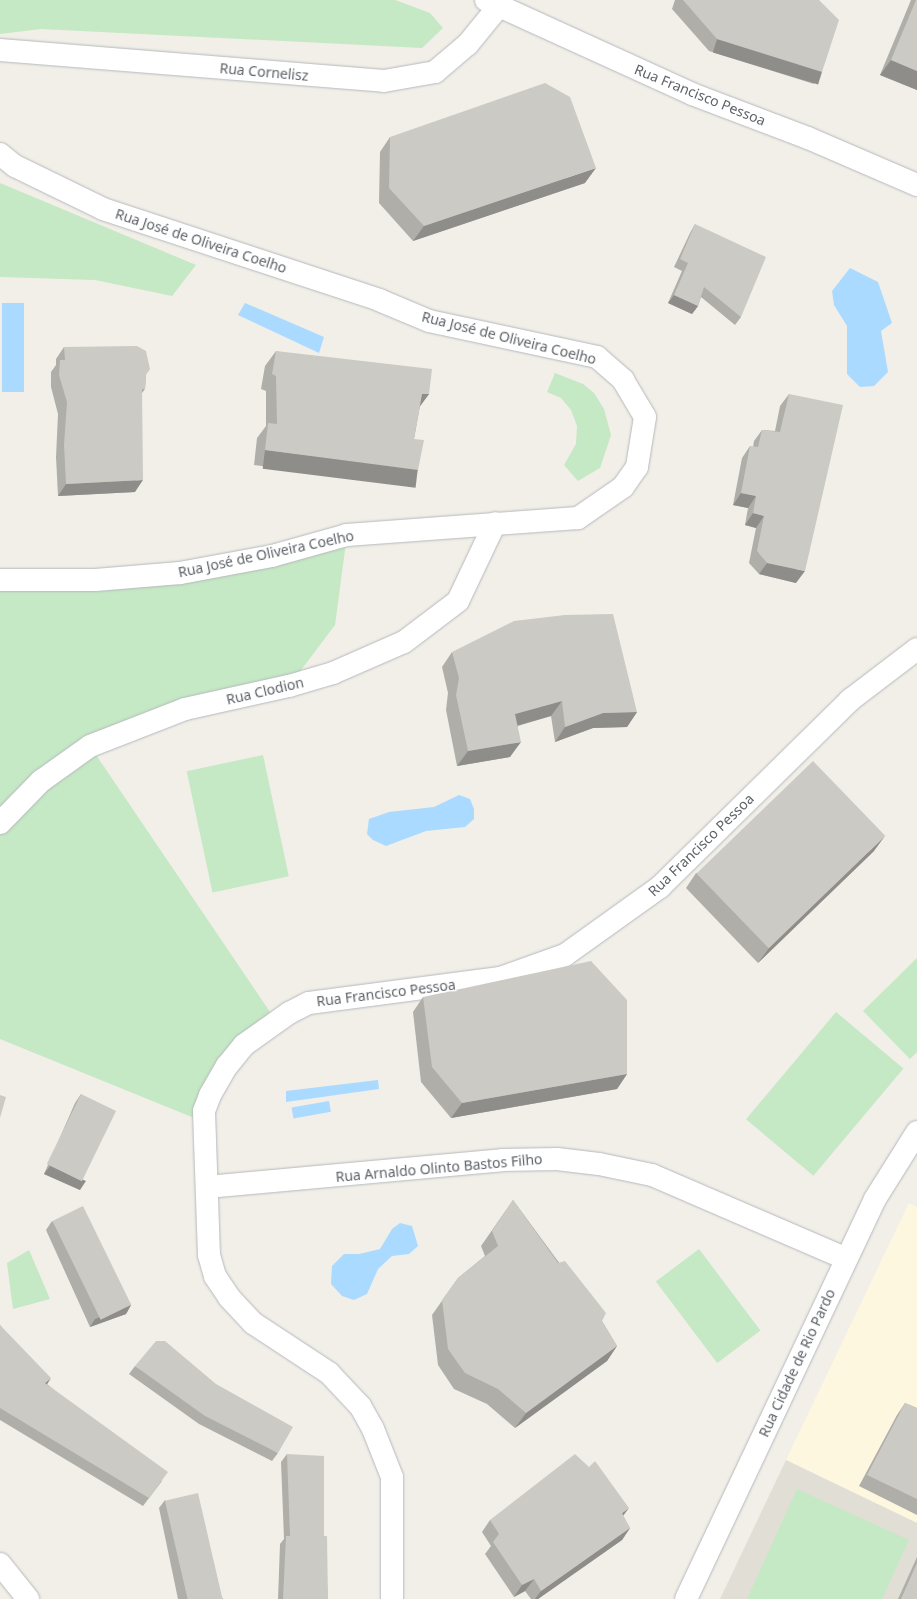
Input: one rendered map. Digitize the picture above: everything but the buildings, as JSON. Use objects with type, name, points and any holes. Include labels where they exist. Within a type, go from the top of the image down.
[{"type":"street","name":"Rua Cornelisz","points":[[0,50],[384,81],[435,72],[468,44],[493,3]]},
{"type":"street","name":"Rua Francisco Pessoa","points":[[493,3],[692,94],[808,138],[917,185]]},
{"type":"street","name":"Rua José de Oliveira Coelho","points":[[0,154],[15,166],[103,209],[379,300],[429,321],[593,356],[610,366],[623,380],[645,417],[637,467],[623,487],[578,518],[348,535],[272,556],[180,573],[95,580],[0,580]]},
{"type":"street","name":"Rua Clodion","points":[[0,823],[40,781],[90,746],[185,709],[289,686],[334,673],[404,642],[458,601],[495,523]]},
{"type":"street","name":"Rua Francisco Pessoa","points":[[392,1599],[392,1477],[373,1429],[360,1406],[329,1373],[253,1323],[229,1297],[215,1276],[209,1256],[204,1110],[227,1066],[244,1045],[288,1013],[309,1003],[500,978],[565,955],[660,887],[850,700],[917,649]]},
{"type":"street","name":"Rua Cidade de Rio Pardo","points":[[686,1599],[845,1258],[875,1199],[917,1132]]},
{"type":"street","name":"Rua Arnaldo Olinto Bastos Filho","points":[[207,1187],[502,1160],[557,1159],[599,1164],[652,1175],[845,1258]]},
{"type":"street","points":[[0,1564],[28,1599]]},
{"type":"shaded area","points":[[909,1203],[917,1207],[917,1523],[786,1460]]},
{"type":"shaded area","points":[[786,1460],[917,1523],[917,1599],[720,1599]]},
{"type":"green space","points":[[0,0],[395,0],[430,13],[443,28],[422,48],[41,29],[0,34]]},
{"type":"green space","points":[[0,183],[196,265],[172,296],[95,280],[0,277]]},
{"type":"green space","points":[[555,373],[583,384],[594,393],[604,409],[611,435],[600,468],[578,481],[564,465],[576,444],[577,426],[571,410],[561,398],[547,392]]},
{"type":"green space","points":[[347,535],[335,625],[289,686],[90,746],[270,1012],[244,1045],[207,1079],[204,1122],[0,1039],[0,579],[76,580]]},
{"type":"green space","points":[[263,755],[289,876],[212,893],[187,771]]},
{"type":"green space","points":[[917,958],[917,1052],[910,1059],[863,1011]]},
{"type":"green space","points":[[836,1012],[903,1069],[813,1176],[746,1119]]},
{"type":"green space","points":[[699,1249],[760,1330],[717,1363],[656,1281]]},
{"type":"green space","points":[[29,1250],[50,1299],[13,1309],[7,1263]]},
{"type":"green space","points":[[797,1489],[909,1540],[882,1599],[747,1599]]},
{"type":"water","points":[[850,268],[878,282],[892,323],[881,331],[888,372],[874,386],[860,387],[847,374],[847,326],[834,305],[832,291]]},
{"type":"water","points":[[2,303],[24,303],[24,392],[2,392]]},
{"type":"water","points":[[245,303],[324,337],[319,353],[238,315]]},
{"type":"water","points":[[459,795],[470,799],[474,809],[474,819],[465,827],[426,831],[386,846],[373,840],[367,834],[369,819],[389,812],[434,807]]},
{"type":"water","points":[[378,1080],[379,1089],[286,1102],[286,1091]]},
{"type":"water","points":[[329,1101],[331,1112],[293,1118],[292,1108]]},
{"type":"water","points":[[400,1223],[412,1226],[418,1246],[409,1254],[392,1256],[378,1269],[367,1294],[354,1300],[342,1296],[331,1284],[332,1266],[344,1254],[359,1254],[380,1249],[392,1229]]}]
